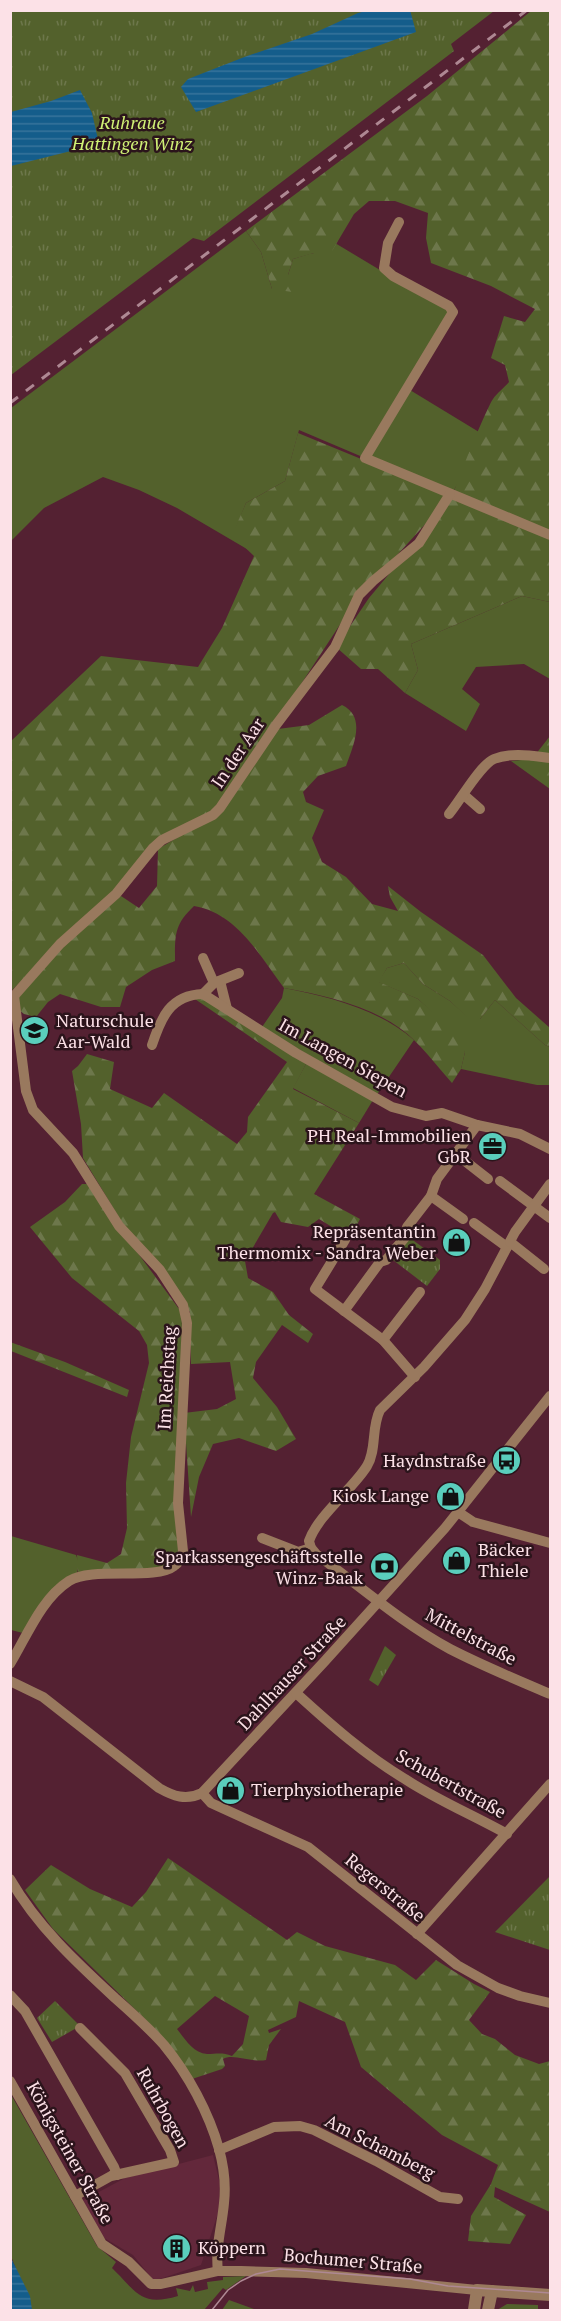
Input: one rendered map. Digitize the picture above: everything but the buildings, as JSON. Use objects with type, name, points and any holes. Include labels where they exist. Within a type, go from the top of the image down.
[{"type":"street","points":[[399,222],[387,243],[384,268],[393,276],[449,306],[453,312],[365,458],[550,535]]},
{"type":"street","name":"In der Aar","points":[[12,996],[60,944],[116,894],[158,843],[213,815],[220,808],[276,725],[334,647],[359,595],[419,543],[450,494]]},
{"type":"street","points":[[449,814],[483,769],[495,759],[510,756],[550,758]]},
{"type":"street","points":[[464,795],[480,809]]},
{"type":"street","points":[[203,958],[217,982],[227,1009]]},
{"type":"street","points":[[152,1045],[162,1017],[170,1007],[193,994],[203,994],[217,982],[239,973]]},
{"type":"street","name":"Im Langen Siepen","points":[[203,994],[296,1053],[392,1107],[426,1116],[442,1113],[477,1125],[520,1134],[550,1149]]},
{"type":"street","name":"Im Reichstag","points":[[10,1664],[46,1602],[71,1580],[85,1576],[162,1571],[175,1566],[182,1556],[178,1474],[187,1323],[186,1312],[176,1292],[160,1270],[119,1226],[73,1153],[33,1110],[27,1091],[12,996]]},
{"type":"street","points":[[344,1311],[380,1262],[386,1260],[403,1240],[408,1227],[431,1196],[437,1179],[477,1125]]},
{"type":"street","points":[[456,1154],[488,1179]]},
{"type":"street","points":[[500,1181],[550,1218]]},
{"type":"street","points":[[262,1538],[298,1551],[311,1548],[309,1540],[312,1533],[369,1462],[376,1419],[380,1410],[415,1377],[465,1320],[485,1289],[508,1245],[550,1184]]},
{"type":"street","points":[[431,1196],[463,1219]]},
{"type":"street","points":[[474,1223],[544,1269]]},
{"type":"street","points":[[345,1240],[315,1288],[383,1340],[415,1377]]},
{"type":"street","points":[[383,1340],[420,1292]]},
{"type":"street","name":"Dahlhauser Straße","points":[[202,1793],[380,1601],[458,1512],[550,1396]]},
{"type":"street","points":[[458,1512],[472,1522],[550,1543]]},
{"type":"street","name":"Mittelstraße","points":[[311,1548],[398,1616],[451,1649],[550,1694]]},
{"type":"street","points":[[10,1681],[43,1697],[159,1788],[173,1795],[185,1797],[202,1793]]},
{"type":"street","name":"Schubertstraße","points":[[296,1693],[332,1726],[388,1769],[507,1834]]},
{"type":"street","points":[[417,1934],[550,1784]]},
{"type":"street","name":"Regerstraße","points":[[202,1793],[212,1803],[308,1847],[457,1965],[498,1988],[550,2003]]},
{"type":"street","points":[[10,1879],[39,1922],[61,1946],[146,2026],[178,2063],[204,2110],[219,2150],[225,2180],[217,2259],[218,2271]]},
{"type":"street","points":[[12,2000],[30,2020],[117,2175]]},
{"type":"street","name":"Ruhrbogen","points":[[75,2196],[117,2175],[174,2162],[170,2150],[129,2078],[80,2028]]},
{"type":"street","name":"Königsteiner Straße","points":[[10,2081],[102,2244],[129,2262],[145,2280],[155,2285]]},
{"type":"street","name":"Am Schamberg","points":[[219,2150],[274,2127],[300,2126],[314,2130],[376,2161],[440,2197],[458,2199]]},
{"type":"street","name":"Bochumer Straße","points":[[155,2285],[218,2271],[306,2273],[550,2295]]},
{"type":"street","points":[[474,2310],[477,2289]]},
{"type":"street","points":[[488,2310],[492,2291]]},
{"type":"shaded area","points":[[213,2155],[220,2184],[219,2210],[201,2265],[154,2281],[133,2255],[99,2235],[82,2201],[125,2178]]},
{"type":"green space","name":"Ruhraue Hattingen Winz","points":[[11,11],[494,11],[451,44],[454,51],[204,241],[193,238],[11,375]]},
{"type":"green space","points":[[531,11],[550,11],[550,602],[522,596],[411,644],[418,670],[405,693],[378,669],[361,669],[336,647],[369,598],[452,499],[490,405],[509,382],[505,365],[491,358],[504,316],[525,322],[535,309],[491,286],[431,263],[426,238],[428,213],[395,201],[369,201],[354,214],[332,251],[293,259],[288,275],[292,292],[272,289],[261,252],[246,231],[427,96]]},
{"type":"green space","points":[[246,231],[261,252],[272,289],[288,275],[293,259],[311,253],[327,252],[335,243],[450,312],[405,387],[479,432],[453,492],[299,430],[285,481],[246,503],[233,535],[252,552],[177,508],[139,490],[103,477],[44,508],[11,541],[11,408]]},
{"type":"green space","points":[[298,433],[451,496],[356,600],[220,808],[155,841],[119,889],[11,991],[10,742],[101,656],[198,667],[222,628],[254,556],[232,535],[246,503],[285,481]]},
{"type":"green space","points":[[522,596],[550,602],[550,679],[524,664],[476,667],[462,689],[480,704],[466,731],[405,693],[418,670],[411,644]]},
{"type":"green space","points":[[342,705],[350,710],[356,724],[354,741],[346,766],[318,776],[303,792],[306,802],[324,810],[312,838],[322,862],[346,877],[372,904],[398,911],[390,897],[388,886],[483,955],[516,998],[550,1028],[550,1047],[495,1000],[480,1019],[469,1019],[450,1001],[423,984],[404,963],[387,968],[379,982],[418,999],[458,1034],[465,1052],[461,1069],[452,1083],[415,1041],[401,1029],[374,1013],[345,1002],[284,988],[256,950],[235,927],[223,917],[194,906],[179,925],[175,944],[175,961],[152,970],[126,987],[120,1007],[101,1007],[60,994],[48,1002],[36,1017],[24,1014],[18,1009],[18,997],[62,944],[121,896],[139,908],[157,886],[158,849],[222,811],[278,729],[309,725]]},
{"type":"green space","points":[[550,736],[550,789],[511,761],[532,759]]},
{"type":"green space","points":[[404,963],[423,984],[450,1001],[469,1018],[480,1019],[495,1000],[550,1047],[550,1085],[537,1085],[461,1069],[465,1052],[436,1016],[418,999],[378,982],[387,968]]},
{"type":"green space","points":[[284,988],[336,1000],[369,1012],[400,1029],[414,1040],[376,1096],[262,1027],[282,998]]},
{"type":"green space","points":[[192,997],[200,997],[307,1062],[293,1089],[359,1123],[314,1194],[360,1219],[350,1238],[319,1219],[308,1227],[281,1222],[275,1212],[245,1261],[248,1278],[273,1292],[289,1315],[313,1334],[308,1343],[282,1325],[256,1362],[253,1378],[277,1407],[296,1439],[276,1451],[239,1438],[213,1444],[199,1477],[191,1517],[184,1413],[217,1409],[236,1399],[230,1362],[191,1364],[190,1312],[123,1224],[83,1158],[81,1124],[72,1071],[87,1054],[114,1062],[110,1089],[152,1108],[164,1093],[237,1144],[247,1132],[248,1117],[287,1062]]},
{"type":"green space","points":[[307,1062],[373,1100],[359,1123],[293,1088]]},
{"type":"green space","points":[[82,1184],[87,1184],[182,1313],[179,1569],[78,1574],[77,1555],[107,1563],[121,1554],[127,1528],[126,1483],[131,1437],[149,1363],[147,1345],[139,1331],[72,1278],[30,1227],[65,1202]]},
{"type":"green space","points":[[410,1238],[440,1260],[440,1269],[427,1286],[393,1260]]},
{"type":"green space","points":[[10,1342],[65,1362],[129,1390],[127,1397],[11,1351]]},
{"type":"green space","points":[[11,1536],[76,1555],[79,1563],[77,1573],[23,1633],[11,1630]]},
{"type":"green space","points":[[385,1646],[396,1655],[378,1686],[369,1680]]},
{"type":"green space","points":[[168,1858],[287,1940],[297,1932],[325,1946],[395,1965],[416,1980],[436,1960],[490,1992],[469,2020],[482,2034],[495,2039],[515,2055],[539,2064],[550,2061],[550,2212],[495,2187],[494,2197],[526,2215],[510,2244],[468,2241],[471,2216],[491,2184],[498,2165],[442,2135],[361,2067],[345,2022],[299,2001],[296,2017],[268,2030],[269,2033],[281,2029],[269,2045],[266,2060],[227,2057],[223,2059],[225,2066],[222,2069],[189,2080],[147,2021],[53,1929],[25,1890],[51,1865],[90,1889],[132,1907],[146,1892]],"holes":[[[215,1996],[249,2016],[243,2044],[232,2056],[202,2053],[190,2045],[177,2029]]]},
{"type":"green space","points":[[550,1876],[550,1950],[495,1932]]},
{"type":"green space","points":[[55,2001],[80,2026],[52,2042],[37,2018]]},
{"type":"green space","points":[[10,2093],[97,2246],[116,2262],[112,2268],[140,2295],[155,2300],[165,2299],[178,2296],[176,2288],[190,2291],[193,2285],[195,2292],[208,2289],[207,2282],[223,2280],[223,2277],[246,2276],[226,2290],[223,2288],[204,2310],[32,2310],[11,2256]]},
{"type":"green space","points":[[229,2300],[257,2310],[222,2310]]},
{"type":"green space","points":[[507,2304],[538,2305],[538,2310],[497,2310]]},
{"type":"water","points":[[410,10],[416,32],[196,112],[181,87],[188,79],[312,34],[358,13]]},
{"type":"water","points":[[80,90],[92,113],[99,144],[11,166],[11,112]]},
{"type":"water","points":[[10,2256],[30,2296],[32,2310],[11,2310]]},
{"type":"tram line","points":[[212,2310],[228,2290],[241,2281],[256,2274],[280,2269],[410,2279],[448,2286],[550,2293]]},
{"type":"railway","points":[[10,403],[527,10]]},
{"type":"place","name":"Naturschule Aar-Wald","points":[[35,1031]]},
{"type":"place","name":"PH Real-Immobilien GbR","points":[[492,1146]]},
{"type":"place","name":"Repräsentantin Thermomix - Sandra Weber","points":[[457,1242]]},
{"type":"place","name":"Haydnstraße","points":[[507,1461]]},
{"type":"place","name":"Kiosk Lange","points":[[450,1496]]},
{"type":"place","name":"Bäcker Thiele","points":[[457,1560]]},
{"type":"place","name":"Sparkassengeschäftsstelle Winz-Baak","points":[[384,1567]]},
{"type":"place","name":"Tierphysiotherapie","points":[[230,1790]]},
{"type":"place","name":"Köppern","points":[[177,2248]]}]
